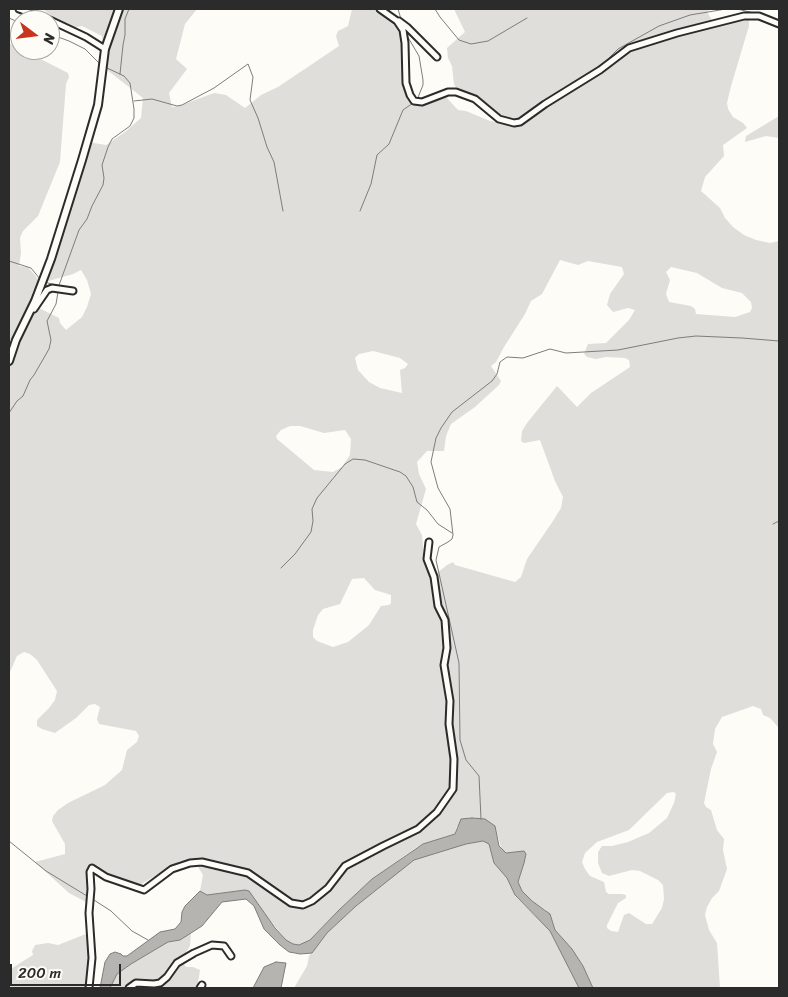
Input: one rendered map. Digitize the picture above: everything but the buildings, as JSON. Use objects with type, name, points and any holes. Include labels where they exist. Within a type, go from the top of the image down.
[{"type":"main road","points":[[9,361],[16,340],[30,314],[50,259],[94,121],[105,49],[119,9]]},
{"type":"street","points":[[380,9],[406,25],[437,57]]},
{"type":"street","points":[[394,18],[401,25],[405,35],[406,83],[414,100],[422,102],[448,92],[456,92],[475,99],[498,119],[514,123],[520,122],[600,70],[629,48],[677,33],[744,16],[759,16],[779,24]]},
{"type":"street","points":[[60,25],[86,37],[105,49]]},
{"type":"street","points":[[30,314],[47,290],[73,291]]},
{"type":"street","points":[[89,988],[92,958],[89,913],[90,872],[92,868],[106,876],[144,890],[172,869],[190,863],[202,862],[244,872],[272,888],[291,903],[303,905],[312,901],[328,888],[345,866],[418,829],[439,810],[453,789],[454,759],[449,724],[450,705],[444,665],[447,648],[445,620],[438,606],[434,577],[427,559],[429,542]]},
{"type":"street","points":[[129,988],[136,983],[160,983],[167,978],[177,963],[194,952],[212,945],[224,946],[230,956]]},
{"type":"shaded area","points":[[43,9],[197,9],[185,24],[176,59],[187,69],[169,93],[172,107],[214,93],[226,95],[245,108],[261,95],[278,87],[339,46],[336,36],[338,31],[348,26],[352,9],[375,9],[400,23],[409,102],[423,104],[444,97],[458,110],[501,123],[496,116],[476,101],[460,95],[454,84],[447,48],[465,32],[454,9],[710,9],[707,12],[715,25],[729,20],[749,18],[749,26],[727,103],[733,117],[747,128],[723,145],[724,156],[705,177],[701,191],[720,208],[725,218],[733,227],[744,235],[770,243],[779,241],[779,728],[770,718],[763,715],[761,709],[753,706],[722,717],[715,729],[713,744],[717,752],[711,769],[704,803],[711,810],[717,830],[724,839],[723,850],[727,869],[719,891],[712,898],[705,915],[709,930],[717,943],[720,988],[593,988],[583,966],[572,949],[555,930],[546,910],[532,901],[522,891],[518,883],[526,854],[524,851],[510,853],[502,851],[495,826],[457,826],[455,834],[423,844],[414,849],[372,879],[310,940],[299,945],[286,940],[245,890],[211,895],[200,891],[203,875],[195,862],[180,861],[143,883],[137,890],[93,871],[93,892],[88,903],[69,893],[35,862],[65,854],[65,844],[52,821],[53,816],[68,803],[105,785],[122,770],[127,750],[137,742],[139,736],[136,731],[99,724],[97,719],[100,707],[95,704],[89,705],[76,718],[55,733],[42,729],[37,726],[37,720],[55,700],[57,691],[37,660],[30,654],[24,652],[17,656],[9,674],[9,43],[10,60],[42,60],[68,73],[69,77],[66,84],[60,162],[38,216],[23,231],[20,238],[21,253],[19,266],[28,267],[38,279],[39,308],[59,318],[60,323],[66,330],[82,317],[87,307],[91,294],[87,280],[81,270],[45,282],[88,142],[106,145],[125,132],[141,118],[143,98],[102,66],[102,36],[82,26],[67,29],[60,23],[60,10]],"holes":[[[560,260],[578,265],[588,261],[622,267],[624,274],[610,294],[607,305],[613,312],[628,308],[635,310],[629,320],[606,343],[588,344],[584,354],[587,357],[596,359],[606,357],[625,358],[629,360],[630,367],[591,393],[577,407],[557,386],[522,431],[521,441],[524,443],[540,440],[563,497],[561,508],[527,559],[521,577],[515,582],[455,565],[453,562],[432,577],[424,559],[422,535],[416,524],[426,489],[419,474],[417,462],[427,451],[444,451],[446,436],[451,424],[475,407],[499,385],[501,381],[491,366],[496,362],[531,301],[542,294]],[[671,267],[697,273],[722,288],[742,293],[751,302],[752,308],[750,312],[735,317],[696,314],[695,309],[691,306],[669,302],[666,294],[670,280],[666,272]],[[373,351],[400,358],[408,364],[400,370],[402,393],[380,388],[369,382],[358,370],[355,358],[359,354]],[[290,426],[300,426],[324,433],[345,430],[351,439],[350,455],[342,467],[333,472],[314,470],[277,439],[276,436],[281,430]],[[364,578],[375,590],[391,595],[391,603],[381,606],[369,625],[348,642],[333,647],[317,641],[313,637],[313,630],[318,615],[323,609],[340,604],[352,579]],[[674,792],[676,794],[667,818],[649,833],[628,842],[612,846],[602,846],[598,852],[598,863],[602,873],[609,876],[632,870],[640,871],[658,880],[663,885],[664,899],[662,908],[652,924],[646,924],[629,913],[624,915],[618,932],[611,931],[607,928],[607,925],[618,903],[626,898],[626,895],[609,894],[606,892],[604,882],[590,876],[582,862],[585,853],[597,842],[629,830],[667,793]]]},
{"type":"shaded area","points":[[779,116],[779,138],[766,136],[745,142],[746,136]]},
{"type":"shaded area","points":[[461,819],[485,819],[495,826],[499,846],[506,853],[524,851],[526,854],[518,882],[522,891],[550,914],[555,930],[572,949],[583,966],[593,988],[579,988],[550,931],[515,895],[507,878],[494,863],[489,844],[483,841],[466,844],[414,860],[356,906],[327,933],[312,953],[300,954],[289,952],[280,945],[264,929],[254,906],[246,899],[222,902],[202,926],[180,940],[168,942],[131,964],[117,974],[110,988],[100,988],[105,962],[110,954],[115,952],[127,956],[160,932],[175,929],[181,922],[185,906],[200,891],[207,895],[249,891],[275,928],[286,940],[299,945],[310,940],[372,879],[423,844],[455,834]]},
{"type":"shaded area","points":[[484,841],[489,844],[494,863],[507,878],[515,896],[550,931],[579,988],[294,988],[307,966],[309,956],[327,933],[387,880],[414,860],[466,844]]},
{"type":"shaded area","points":[[91,932],[95,959],[89,966],[86,981],[92,988],[9,988],[9,970],[33,955],[32,951],[35,945],[48,943],[58,945]]},
{"type":"shaded area","points":[[191,933],[190,946],[181,960],[186,967],[200,970],[197,988],[110,988],[117,974],[131,964],[168,942],[180,940]]},
{"type":"shaded area","points":[[276,962],[286,963],[281,988],[253,988],[264,967]]},
{"type":"waterway","points":[[120,74],[125,19],[129,9]]},
{"type":"waterway","points":[[398,9],[401,19]]},
{"type":"waterway","points":[[435,9],[459,40],[471,44],[488,41],[527,18]]},
{"type":"waterway","points":[[579,80],[604,63],[618,49],[659,26],[690,15],[726,9]]},
{"type":"waterway","points":[[737,9],[758,14]]},
{"type":"waterway","points":[[406,34],[419,56],[423,85],[417,100]]},
{"type":"waterway","points":[[60,38],[85,49],[100,64]]},
{"type":"waterway","points":[[134,101],[152,99],[177,106],[182,105],[214,88],[248,64],[253,77],[250,100],[274,162],[283,211]]},
{"type":"waterway","points":[[58,288],[79,230],[87,219],[103,185],[102,165],[108,147],[112,139],[130,126],[134,118],[130,83],[124,76],[105,67]]},
{"type":"waterway","points":[[360,211],[371,184],[377,155],[389,144],[403,110],[413,103]]},
{"type":"waterway","points":[[9,261],[31,268],[40,279]]},
{"type":"waterway","points":[[45,282],[58,286]]},
{"type":"waterway","points":[[9,413],[23,396],[30,380],[49,349],[51,340],[47,321],[56,304],[58,292]]},
{"type":"waterway","points":[[481,819],[479,776],[466,760],[460,740],[459,663],[436,560],[439,547],[452,539],[453,535],[450,509],[438,488],[431,462],[436,438],[441,428],[452,412],[492,381],[497,374],[500,362],[507,357],[523,358],[550,349],[566,353],[618,350],[696,336],[779,341]]},
{"type":"waterway","points":[[281,568],[295,554],[311,532],[313,521],[312,509],[317,498],[345,464],[353,459],[365,460],[400,472],[406,476],[413,487],[417,502],[427,510],[438,524],[452,533]]},
{"type":"waterway","points":[[773,524],[779,521]]},
{"type":"waterway","points":[[9,841],[46,871],[87,896]]},
{"type":"waterway","points":[[94,900],[111,911],[132,931],[148,940]]}]
